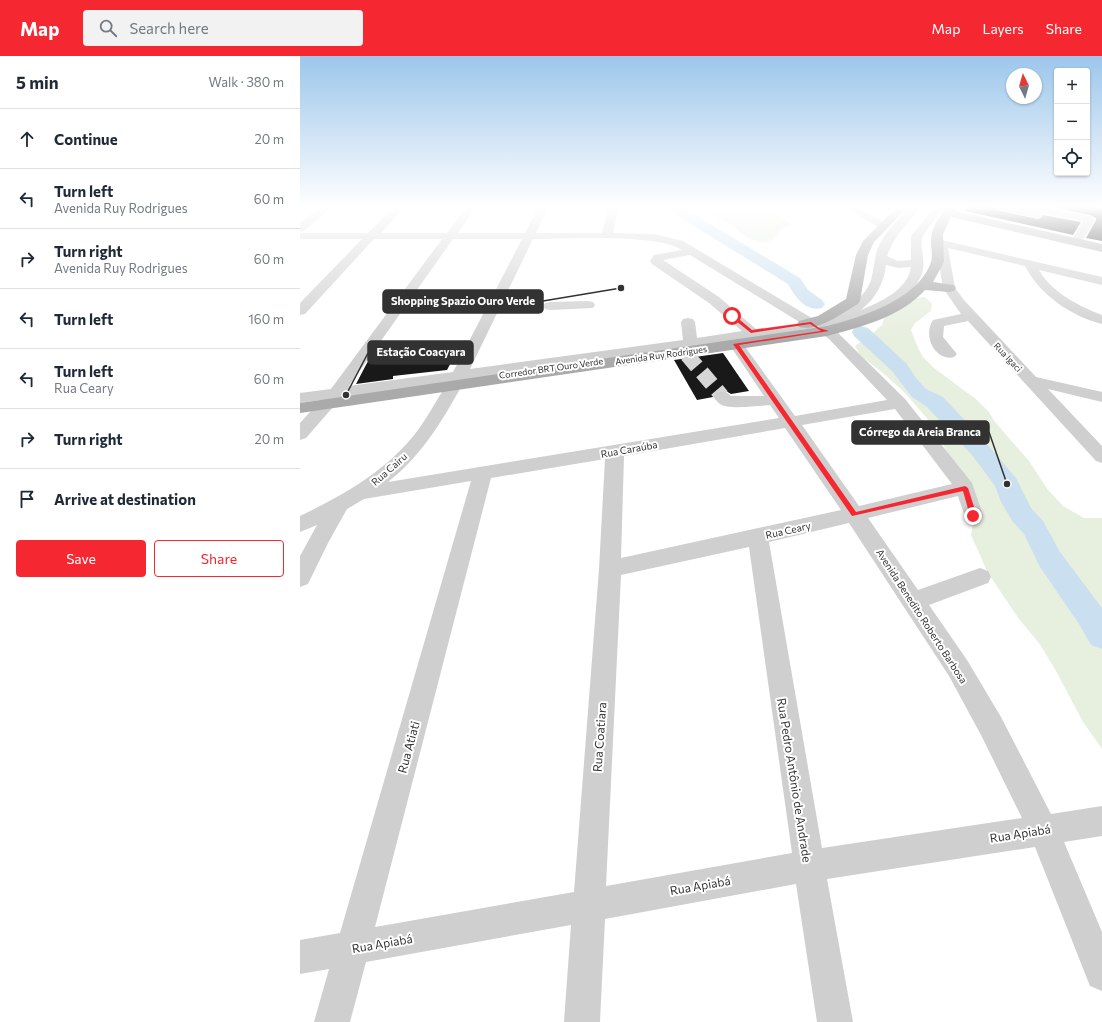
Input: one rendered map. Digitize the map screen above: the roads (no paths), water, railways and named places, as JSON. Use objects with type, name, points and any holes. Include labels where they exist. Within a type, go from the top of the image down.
[{"type":"main road","points":[[864,251],[858,270],[862,294],[890,301],[906,299]]},
{"type":"main road","name":"Avenida Ruy Rodrigues","points":[[300,406],[327,403],[457,379],[817,327],[854,324],[882,313],[906,299],[923,286],[937,265],[939,251]]},
{"type":"main road","points":[[923,286],[939,286],[949,288]]},
{"type":"main road","name":"Avenida Ruy Rodrigues","points":[[817,327],[862,294]]},
{"type":"main road","name":"Avenida Ruy Rodrigues","points":[[300,395],[339,389],[457,379],[526,363],[683,347]]},
{"type":"street","points":[[300,312],[357,251]]},
{"type":"street","points":[[339,389],[439,251]]},
{"type":"street","name":"Rua Cairu","points":[[300,525],[339,506],[359,493],[389,471],[413,448],[439,412],[521,251]]},
{"type":"street","points":[[692,251],[834,336],[899,403],[965,488],[973,516]]},
{"type":"street","name":"Avenida Benedito Roberto Barbosa","points":[[692,251],[658,258],[656,261],[714,300],[744,338],[775,400],[914,601],[958,668],[991,726],[1043,829],[1100,963]]},
{"type":"street","points":[[862,294],[873,291],[878,278],[884,251]]},
{"type":"street","name":"Corredor BRT Ouro Verde","points":[[300,398],[457,379],[838,324],[890,301],[908,287],[916,275],[916,251]]},
{"type":"street","name":"Rua Igaci","points":[[941,251],[949,288],[959,303],[1102,457]]},
{"type":"street","points":[[974,251],[1102,281]]},
{"type":"street","points":[[882,257],[885,260],[895,264],[908,264],[916,262]]},
{"type":"street","points":[[1030,264],[1039,281],[1053,293],[1085,313],[1102,320]]},
{"type":"street","points":[[550,306],[588,305]]},
{"type":"street","points":[[949,354],[936,340],[935,330],[938,322],[970,316]]},
{"type":"street","points":[[683,347],[688,322]]},
{"type":"street","name":"Corredor BRT Ouro Verde","points":[[300,406],[457,379]]},
{"type":"street","points":[[1030,380],[1102,397]]},
{"type":"street","points":[[722,396],[726,401],[751,402],[775,400]]},
{"type":"street","points":[[300,434],[327,403]]},
{"type":"street","name":"Rua Caraúba","points":[[359,493],[615,452],[899,403]]},
{"type":"street","name":"Rua Coatiara","points":[[582,1022],[610,569],[615,452]]},
{"type":"street","name":"Rua Atiati","points":[[332,1022],[483,473]]},
{"type":"street","name":"Rua Ceary","points":[[610,569],[855,515],[965,488]]},
{"type":"street","points":[[300,578],[318,542],[339,506]]},
{"type":"street","points":[[300,525],[318,542]]},
{"type":"street","name":"Rua Pedro Antônio de Andrade","points":[[758,537],[809,866],[835,1022]]},
{"type":"street","points":[[914,601],[980,577]]},
{"type":"street","name":"Rua Apiabá","points":[[300,957],[809,866],[1102,821]]},
{"type":"waterway","points":[[745,251],[794,281],[801,293],[816,304]]},
{"type":"waterway","points":[[861,332],[899,367],[909,382],[919,393],[935,402],[980,450],[1007,484],[1014,502],[1022,515],[1034,528],[1050,559],[1090,615],[1102,636]]},
{"type":"tunnel","points":[[687,355],[722,396]]},
{"type":"place","name":"Shopping Spazio Ouro Verde","points":[[621,288]]},
{"type":"place","name":"Estação Coacyara","points":[[346,395]]},
{"type":"place","name":"Córrego da Areia Branca","points":[[1007,484]]}]
